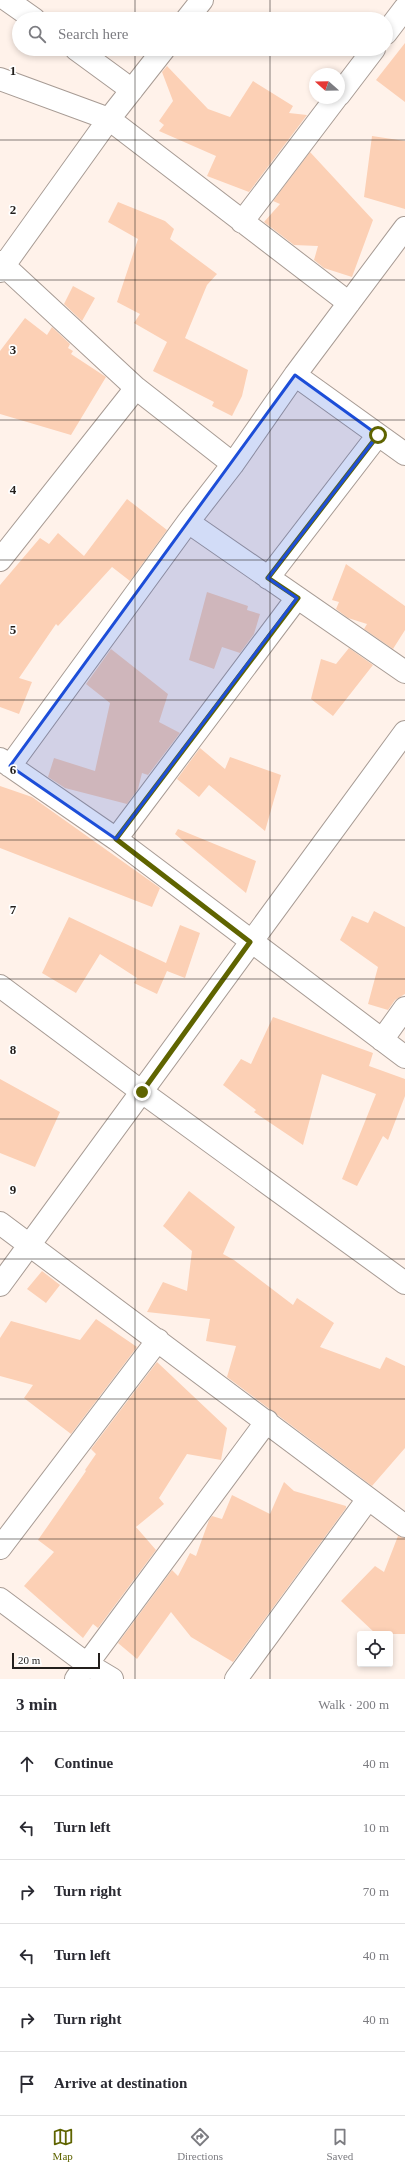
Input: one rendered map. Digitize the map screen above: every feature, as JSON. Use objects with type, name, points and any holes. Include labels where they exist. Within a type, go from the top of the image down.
[{"type":"street","points":[[7,0],[24,12]]},
{"type":"street","points":[[193,12],[202,0]]},
{"type":"street","points":[[393,24],[405,8]]},
{"type":"street","points":[[86,56],[132,90]]},
{"type":"street","points":[[159,56],[109,119],[1,266],[136,388],[233,464]]},
{"type":"street","points":[[345,87],[369,56]]},
{"type":"street","points":[[0,79],[109,119],[349,303]]},
{"type":"street","points":[[242,222],[331,104]]},
{"type":"street","points":[[405,228],[295,375],[233,464],[5,762],[116,839],[250,942],[405,1057]]},
{"type":"street","points":[[295,375],[404,452]]},
{"type":"street","points":[[0,560],[136,388]]},
{"type":"street","points":[[268,578],[378,435]]},
{"type":"street","points":[[188,522],[405,672]]},
{"type":"street","points":[[116,839],[298,598]]},
{"type":"street","points":[[0,1285],[405,732]]},
{"type":"street","points":[[0,986],[142,1092],[405,1282]]},
{"type":"street","points":[[382,1040],[405,1008]]},
{"type":"street","points":[[0,1223],[267,1421],[405,1526]]},
{"type":"street","points":[[0,1548],[158,1340]]},
{"type":"street","points":[[81,1672],[267,1421]]},
{"type":"street","points":[[236,1679],[368,1499]]},
{"type":"street","points":[[0,1599],[81,1672],[112,1679]]},
{"type":"highlighted area","points":[[295,375],[378,435],[268,578],[297,598],[116,839],[10,766]]},
{"type":"building","points":[[405,43],[405,102],[376,80]]},
{"type":"building","points":[[167,66],[208,109],[230,117],[253,81],[293,106],[289,113],[307,115],[249,192],[207,176],[216,156],[159,131],[164,125],[159,121],[173,101],[162,72]]},
{"type":"building","points":[[372,136],[405,141],[405,209],[364,197]]},
{"type":"building","points":[[310,152],[373,220],[352,277],[324,268],[314,260],[318,246],[294,245],[264,222],[280,204],[273,201]]},
{"type":"building","points":[[118,202],[165,221],[174,229],[170,239],[217,274],[207,285],[185,338],[248,370],[242,396],[232,416],[212,406],[214,402],[153,371],[167,342],[134,323],[140,314],[117,302],[138,239],[108,222]]},
{"type":"building","points":[[73,286],[95,298],[82,321],[64,304]]},
{"type":"building","points":[[25,318],[47,335],[52,327],[70,344],[68,348],[73,351],[71,354],[106,377],[71,435],[0,414],[0,351]]},
{"type":"building","points":[[127,499],[167,530],[130,581],[112,567],[58,626],[56,624],[19,678],[32,682],[19,714],[0,707],[0,585],[40,538],[49,544],[58,533],[84,556]]},
{"type":"building","points":[[346,564],[405,606],[405,630],[393,649],[364,629],[367,624],[348,618],[336,609],[339,602],[332,600]]},
{"type":"building","points":[[207,592],[248,606],[247,610],[260,614],[254,634],[240,653],[222,647],[214,669],[189,660]]},
{"type":"building","points":[[349,648],[373,665],[333,716],[311,699],[321,659],[336,664]]},
{"type":"building","points":[[111,649],[168,694],[159,722],[180,733],[148,775],[142,773],[138,789],[127,804],[65,788],[48,777],[54,758],[95,771],[110,703],[86,684]]},
{"type":"building","points":[[200,748],[225,769],[230,757],[281,775],[265,831],[209,785],[199,797],[177,779]]},
{"type":"building","points":[[0,786],[32,797],[160,888],[152,907],[0,848]]},
{"type":"building","points":[[178,829],[256,861],[246,893],[175,834]]},
{"type":"building","points":[[374,911],[405,927],[405,994],[395,1000],[388,1010],[368,1004],[378,967],[340,940],[352,916],[368,923]]},
{"type":"building","points":[[69,917],[166,963],[180,925],[200,933],[185,978],[167,971],[157,994],[134,983],[137,978],[100,954],[76,993],[42,973]]},
{"type":"building","points":[[273,1017],[373,1053],[369,1066],[405,1079],[405,1096],[388,1140],[383,1136],[357,1186],[342,1179],[376,1094],[322,1074],[303,1145],[254,1112],[256,1110],[223,1085],[241,1059],[251,1064]]},
{"type":"building","points":[[0,1079],[60,1112],[35,1167],[0,1153]]},
{"type":"building","points":[[189,1191],[235,1227],[223,1254],[234,1260],[293,1305],[297,1298],[334,1323],[320,1347],[380,1369],[386,1357],[405,1366],[405,1448],[372,1486],[227,1377],[236,1346],[206,1341],[210,1319],[147,1312],[163,1282],[187,1291],[192,1251],[163,1226]]},
{"type":"building","points":[[42,1271],[60,1285],[46,1303],[27,1289]]},
{"type":"building","points":[[96,1319],[137,1347],[71,1434],[24,1398],[33,1385],[0,1376],[0,1338],[11,1321],[80,1340]]},
{"type":"building","points":[[157,1362],[227,1428],[221,1460],[187,1454],[159,1498],[164,1504],[136,1527],[156,1550],[98,1628],[93,1624],[83,1638],[24,1586],[54,1552],[38,1540],[86,1471],[85,1470],[96,1454],[91,1449]]},
{"type":"building","points":[[284,1482],[294,1491],[346,1506],[346,1508],[233,1662],[191,1637],[171,1612],[137,1659],[118,1643],[172,1570],[178,1576],[190,1553],[196,1556],[209,1520],[212,1516],[222,1519],[232,1495],[270,1514]]},
{"type":"building","points":[[398,1536],[405,1538],[405,1634],[393,1634],[393,1631],[373,1631],[341,1601],[375,1566],[384,1572]]},
{"type":"route","points":[[142,1092],[250,942],[116,839],[298,598],[268,578],[378,435]]}]
